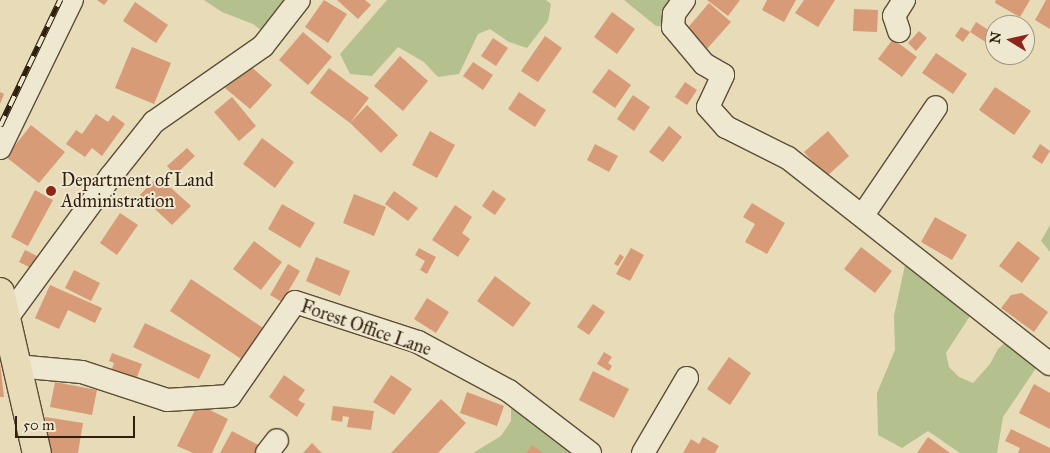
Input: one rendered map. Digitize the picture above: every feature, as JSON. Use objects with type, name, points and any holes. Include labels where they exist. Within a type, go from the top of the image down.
[{"type":"highway","points":[[3,305],[37,453]]},
{"type":"street","points":[[0,148],[72,0]]},
{"type":"street","points":[[3,305],[154,122],[263,46],[299,0]]},
{"type":"street","points":[[684,0],[674,14],[673,27],[704,64],[723,75],[708,107],[726,127],[788,158],[863,215],[1050,364]]},
{"type":"street","points":[[899,31],[894,16],[904,0]]},
{"type":"street","points":[[863,215],[936,106]]},
{"type":"street","name":"Forest Office Lane","points":[[16,366],[82,372],[168,400],[230,396],[295,302],[418,342],[508,391],[590,453]]},
{"type":"street","points":[[643,453],[687,378]]},
{"type":"green space","points":[[204,0],[299,0],[270,37],[253,24],[222,12]]},
{"type":"green space","points":[[387,0],[546,0],[551,4],[548,21],[527,48],[509,42],[490,29],[478,34],[459,74],[438,77],[424,62],[398,47],[372,76],[350,74],[340,54]]},
{"type":"green space","points":[[624,0],[684,0],[673,27],[656,26]]},
{"type":"green space","points":[[1050,225],[1050,252],[1041,241]]},
{"type":"green space","points":[[908,251],[977,305],[946,353],[949,367],[959,377],[973,383],[990,364],[998,349],[1013,336],[1042,359],[1003,417],[997,453],[960,453],[928,431],[902,448],[878,435],[877,393],[895,350],[894,316]]},
{"type":"green space","points":[[511,405],[590,453],[473,453],[501,436],[511,421]]},
{"type":"building","points":[[97,0],[108,0],[104,5]]},
{"type":"building","points":[[324,0],[347,14],[328,43],[305,27]]},
{"type":"building","points":[[337,0],[365,0],[371,5],[358,19]]},
{"type":"building","points":[[707,0],[740,0],[728,16]]},
{"type":"building","points":[[767,0],[796,0],[784,22],[762,10]]},
{"type":"building","points":[[804,0],[835,0],[818,27],[795,13]]},
{"type":"building","points":[[996,0],[1030,0],[1021,15],[1016,15],[995,3]]},
{"type":"building","points":[[1046,0],[1050,0],[1050,29],[1035,20]]},
{"type":"building","points":[[135,2],[168,25],[156,43],[123,21]]},
{"type":"building","points":[[709,3],[731,22],[706,50],[685,31]]},
{"type":"building","points":[[854,9],[878,10],[877,32],[853,31]]},
{"type":"building","points":[[612,12],[635,29],[617,54],[594,37]]},
{"type":"building","points":[[976,22],[985,28],[985,42],[970,32]]},
{"type":"building","points":[[961,27],[970,32],[963,42],[955,36]]},
{"type":"building","points":[[919,31],[927,38],[916,51],[908,43]]},
{"type":"building","points":[[303,32],[332,57],[308,85],[279,60]]},
{"type":"building","points":[[545,36],[562,48],[538,82],[521,71]]},
{"type":"building","points":[[493,38],[508,48],[496,66],[481,56]]},
{"type":"building","points":[[893,39],[917,57],[902,77],[878,59]]},
{"type":"building","points":[[132,47],[171,63],[154,104],[115,88]]},
{"type":"building","points":[[936,53],[967,74],[953,94],[922,73]]},
{"type":"building","points":[[400,56],[428,81],[403,111],[374,86]]},
{"type":"building","points":[[473,62],[493,75],[483,90],[463,76]]},
{"type":"building","points":[[247,63],[272,85],[250,109],[225,88]]},
{"type":"building","points":[[329,68],[369,98],[350,123],[310,93]]},
{"type":"building","points":[[609,69],[631,85],[615,108],[592,92]]},
{"type":"building","points":[[685,82],[697,90],[687,105],[675,97]]},
{"type":"building","points":[[995,87],[1031,111],[1014,135],[979,110]]},
{"type":"building","points":[[0,92],[4,94],[0,104]]},
{"type":"building","points":[[519,92],[546,110],[535,127],[508,109]]},
{"type":"building","points":[[633,95],[650,107],[634,131],[617,119]]},
{"type":"building","points":[[232,97],[256,126],[239,141],[214,112]]},
{"type":"building","points":[[367,105],[398,135],[381,153],[350,123]]},
{"type":"building","points":[[96,114],[108,122],[113,115],[125,124],[102,156],[92,148],[85,157],[66,144],[76,130],[82,134]]},
{"type":"building","points":[[31,125],[65,152],[39,183],[6,157]]},
{"type":"building","points":[[669,126],[682,137],[663,162],[649,152]]},
{"type":"building","points":[[430,131],[455,145],[437,178],[412,165]]},
{"type":"building","points":[[828,131],[849,156],[826,177],[804,152]]},
{"type":"building","points":[[262,138],[294,162],[275,188],[243,164]]},
{"type":"building","points":[[595,144],[618,156],[609,172],[587,160]]},
{"type":"building","points":[[1040,144],[1050,151],[1042,164],[1032,157]]},
{"type":"building","points":[[187,148],[195,156],[175,175],[167,166]]},
{"type":"building","points":[[158,176],[191,206],[172,225],[140,195]]},
{"type":"building","points":[[35,190],[53,200],[28,246],[11,237]]},
{"type":"building","points":[[493,190],[506,199],[495,215],[482,206]]},
{"type":"building","points":[[394,191],[418,208],[408,221],[385,204]]},
{"type":"building","points":[[354,194],[386,207],[374,236],[343,223]]},
{"type":"building","points":[[752,203],[785,223],[767,254],[745,242],[755,224],[743,217]]},
{"type":"building","points":[[282,204],[315,223],[300,248],[268,229]]},
{"type":"building","points":[[455,205],[472,217],[462,233],[470,239],[458,257],[432,240]]},
{"type":"building","points":[[120,213],[138,225],[117,255],[100,243]]},
{"type":"building","points":[[935,217],[967,235],[952,260],[921,242]]},
{"type":"building","points":[[254,241],[282,262],[261,290],[233,269]]},
{"type":"building","points":[[1018,241],[1040,258],[1022,283],[999,266]]},
{"type":"building","points":[[861,247],[892,271],[875,293],[844,269]]},
{"type":"building","points":[[419,248],[436,257],[427,274],[420,270],[425,261],[415,255]]},
{"type":"building","points":[[631,248],[644,255],[630,281],[616,274]]},
{"type":"building","points":[[25,250],[39,257],[33,269],[19,262]]},
{"type":"building","points":[[620,254],[624,257],[618,266],[614,264]]},
{"type":"building","points":[[316,257],[350,271],[340,296],[306,281]]},
{"type":"building","points":[[288,264],[300,271],[282,302],[270,295]]},
{"type":"building","points":[[74,270],[100,283],[91,301],[65,288]]},
{"type":"building","points":[[495,276],[531,303],[513,327],[477,301]]},
{"type":"building","points":[[191,279],[266,330],[244,361],[170,311]]},
{"type":"building","points":[[50,285],[102,308],[95,323],[68,310],[59,329],[35,318]]},
{"type":"building","points":[[1022,293],[1048,312],[1034,332],[1001,308],[1011,295]]},
{"type":"building","points":[[427,298],[449,312],[436,333],[414,319]]},
{"type":"building","points":[[593,304],[605,312],[589,335],[577,327]]},
{"type":"building","points":[[145,323],[211,355],[199,379],[133,347]]},
{"type":"building","points":[[604,352],[612,357],[608,363],[612,366],[609,371],[597,364]]},
{"type":"building","points":[[112,353],[142,364],[135,382],[111,372],[114,363],[109,361]]},
{"type":"building","points":[[729,357],[751,373],[730,405],[707,389]]},
{"type":"building","points":[[0,363],[4,397],[0,397]]},
{"type":"building","points":[[593,371],[629,389],[614,418],[579,400]]},
{"type":"building","points":[[284,375],[305,390],[298,400],[305,404],[297,417],[269,397]]},
{"type":"building","points":[[391,375],[412,389],[394,415],[373,402]]},
{"type":"building","points":[[55,382],[97,390],[92,415],[50,407]]},
{"type":"building","points":[[1034,384],[1050,393],[1050,429],[1019,413]]},
{"type":"building","points":[[467,392],[504,406],[497,426],[460,413]]},
{"type":"building","points":[[441,399],[466,423],[438,453],[391,453]]},
{"type":"building","points":[[198,404],[228,419],[212,453],[193,453],[177,446]]},
{"type":"building","points":[[333,406],[374,411],[371,430],[347,427],[349,417],[343,416],[342,422],[331,420]]},
{"type":"building","points":[[45,417],[83,423],[78,453],[49,453]]},
{"type":"building","points":[[1011,429],[1050,448],[1050,453],[1018,453],[1020,448],[1005,441]]},
{"type":"building","points":[[232,431],[262,447],[258,453],[220,453]]},
{"type":"building","points":[[703,437],[719,446],[715,453],[683,453],[691,439],[699,444]]},
{"type":"building","points":[[928,437],[950,453],[917,453]]},
{"type":"building","points":[[312,443],[322,453],[303,453]]},
{"type":"building","points":[[532,445],[543,453],[526,453]]},
{"type":"railway","points":[[0,126],[60,0]]},
{"type":"place","name":"Department of Land Administration","points":[[51,191]]}]
